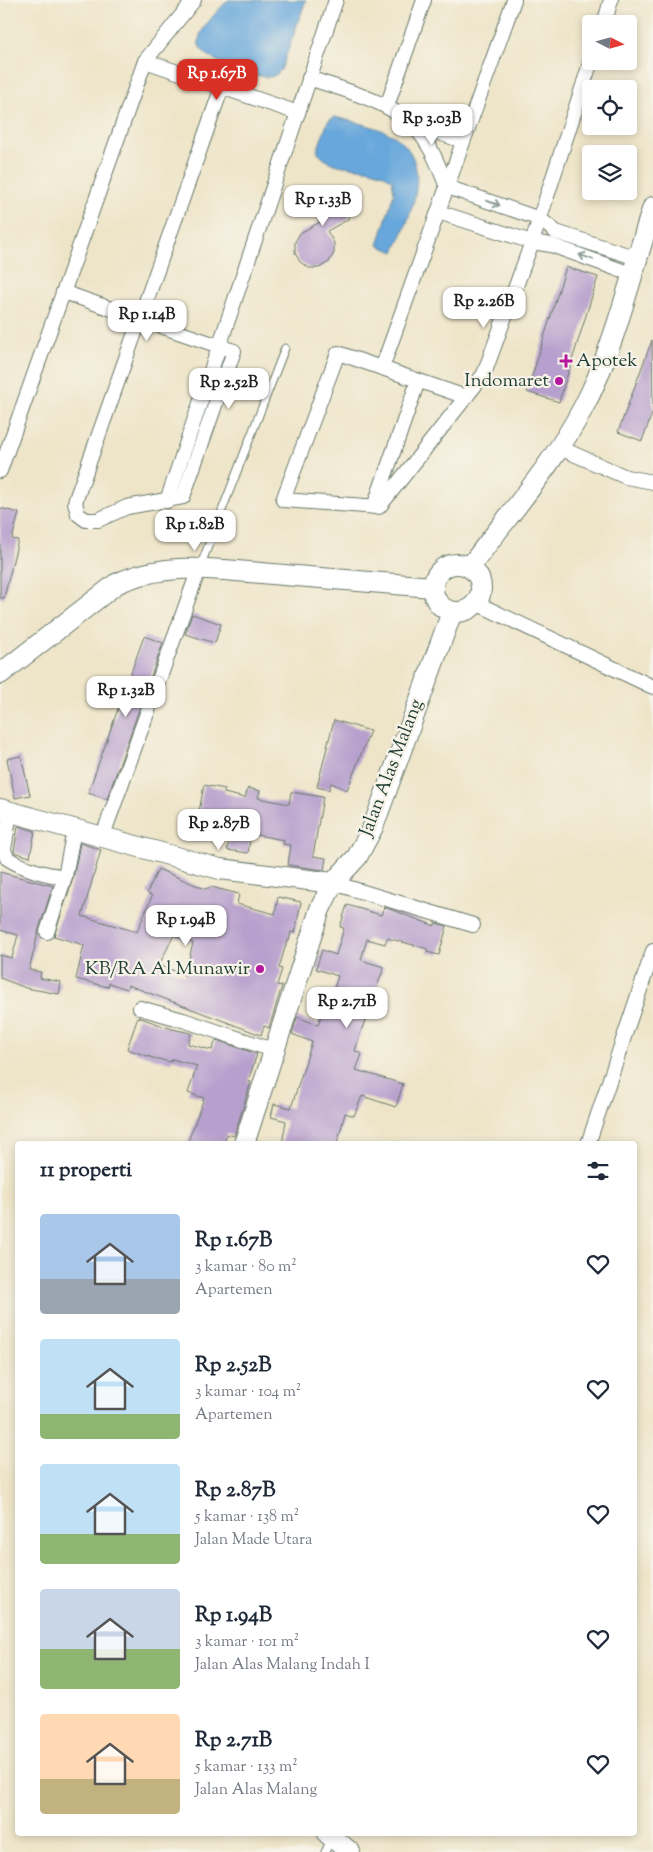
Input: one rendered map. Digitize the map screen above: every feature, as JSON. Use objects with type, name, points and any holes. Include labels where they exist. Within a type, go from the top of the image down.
[{"type":"main road","points":[[470,567],[558,447],[583,409],[604,361],[653,207]]},
{"type":"main road","points":[[458,563],[470,567],[480,578],[481,591],[476,603],[465,611],[452,612],[438,603],[432,587],[436,574],[446,566],[458,563]]},
{"type":"main road","points":[[0,674],[116,584],[135,574],[155,570],[199,569],[432,587]]},
{"type":"main road","name":"Jalan Alas Malang","points":[[245,1141],[320,909],[333,883],[357,856],[373,827],[452,612]]},
{"type":"main road","points":[[5,810],[220,870],[333,883]]},
{"type":"main road","points":[[328,1841],[350,1852]]},
{"type":"street","points":[[0,471],[145,62],[194,0]]},
{"type":"street","points":[[222,87],[75,502],[78,514],[86,520],[98,520],[127,507],[167,501],[336,0]]},
{"type":"street","points":[[387,106],[424,0]]},
{"type":"street","points":[[382,368],[514,0]]},
{"type":"street","points":[[607,15],[611,0]]},
{"type":"street","points":[[145,62],[298,113]]},
{"type":"street","points":[[466,397],[338,353],[283,500],[379,507],[466,397],[484,374],[540,219],[588,70]]},
{"type":"street","points":[[309,78],[387,106],[410,123],[428,144],[447,187],[540,219],[556,232],[634,266]]},
{"type":"street","points":[[410,123],[463,142]]},
{"type":"street","points":[[438,212],[532,242],[634,266]]},
{"type":"street","points":[[63,292],[219,346]]},
{"type":"street","points":[[374,507],[418,381]]},
{"type":"street","points":[[558,447],[626,477],[653,482]]},
{"type":"street","points":[[102,838],[199,569]]},
{"type":"street","points":[[476,603],[653,687]]},
{"type":"street","points":[[5,810],[4,850],[7,858],[20,865],[65,876]]},
{"type":"street","points":[[47,932],[65,876],[74,830]]},
{"type":"street","points":[[333,883],[473,925]]},
{"type":"street","points":[[589,1141],[653,951]]},
{"type":"street","points":[[140,1008],[183,1020],[273,1050]]},
{"type":"lane","points":[[199,569],[285,348]]},
{"type":"water","points":[[228,0],[306,0],[281,70],[275,75],[270,77],[261,76],[230,67],[210,56],[199,45],[204,27]]},
{"type":"water","points":[[335,117],[373,127],[394,136],[407,147],[414,161],[417,176],[416,191],[407,223],[394,252],[378,245],[394,193],[392,180],[372,170],[331,163],[317,151],[328,121]]},
{"type":"building","points":[[328,186],[338,186],[347,191],[352,200],[352,211],[347,220],[327,231],[334,243],[334,253],[329,262],[319,268],[309,268],[300,262],[295,253],[295,242],[300,233],[320,222],[313,210],[313,200],[318,191]]},
{"type":"building","points":[[566,267],[598,277],[559,402],[527,392]]},
{"type":"building","points":[[652,340],[653,411],[642,441],[618,432]]},
{"type":"building","points":[[0,508],[19,513],[12,539],[18,540],[4,598],[0,598]]},
{"type":"building","points":[[192,614],[221,624],[215,643],[185,634]]},
{"type":"building","points":[[144,636],[163,643],[107,799],[88,793]]},
{"type":"building","points":[[334,720],[370,731],[347,790],[331,783],[329,790],[317,787]]},
{"type":"building","points":[[21,756],[30,795],[15,798],[7,759]]},
{"type":"building","points":[[204,785],[225,789],[224,793],[245,798],[248,788],[260,791],[258,798],[289,804],[291,792],[323,797],[313,856],[326,858],[324,870],[288,865],[291,845],[283,844],[284,840],[251,834],[248,853],[227,850],[232,828],[203,822],[203,818],[198,817]]},
{"type":"building","points":[[18,826],[35,831],[30,857],[14,852]]},
{"type":"building","points":[[80,843],[101,850],[82,916],[137,932],[152,896],[147,893],[158,869],[205,889],[211,887],[239,894],[237,904],[275,914],[278,897],[301,902],[295,933],[291,932],[279,968],[282,969],[277,985],[282,986],[269,1028],[264,1026],[261,1035],[128,985],[127,989],[109,983],[108,987],[76,979],[84,945],[54,936],[73,879]],"holes":[[[174,935],[193,943],[185,975],[159,965]]]},
{"type":"building","points":[[0,872],[53,886],[39,929],[29,970],[41,972],[40,978],[61,982],[59,994],[26,988],[0,978],[0,955],[12,958],[18,935],[0,930]]},
{"type":"building","points":[[347,905],[381,915],[384,907],[435,926],[435,923],[447,926],[439,955],[427,952],[428,949],[387,938],[385,944],[367,939],[361,960],[384,967],[355,1051],[362,1054],[356,1070],[403,1084],[396,1107],[362,1096],[354,1116],[345,1113],[338,1141],[283,1141],[286,1121],[271,1117],[274,1104],[291,1108],[312,1042],[292,1034],[297,1017],[318,1025],[323,1009],[327,1011],[338,976],[316,969],[322,950],[336,955],[344,928],[340,927]]},
{"type":"building","points":[[138,1017],[172,1029],[191,1033],[188,1044],[212,1050],[216,1040],[257,1054],[248,1081],[251,1082],[234,1136],[227,1134],[225,1141],[188,1141],[204,1098],[188,1093],[197,1066],[172,1059],[171,1062],[153,1058],[127,1049]]},
{"type":"place","name":"Apotek","points":[[566,361]]},
{"type":"place","name":"Indomaret","points":[[559,381]]},
{"type":"place","name":"KB/RA Al Munawir","points":[[260,969]]}]
